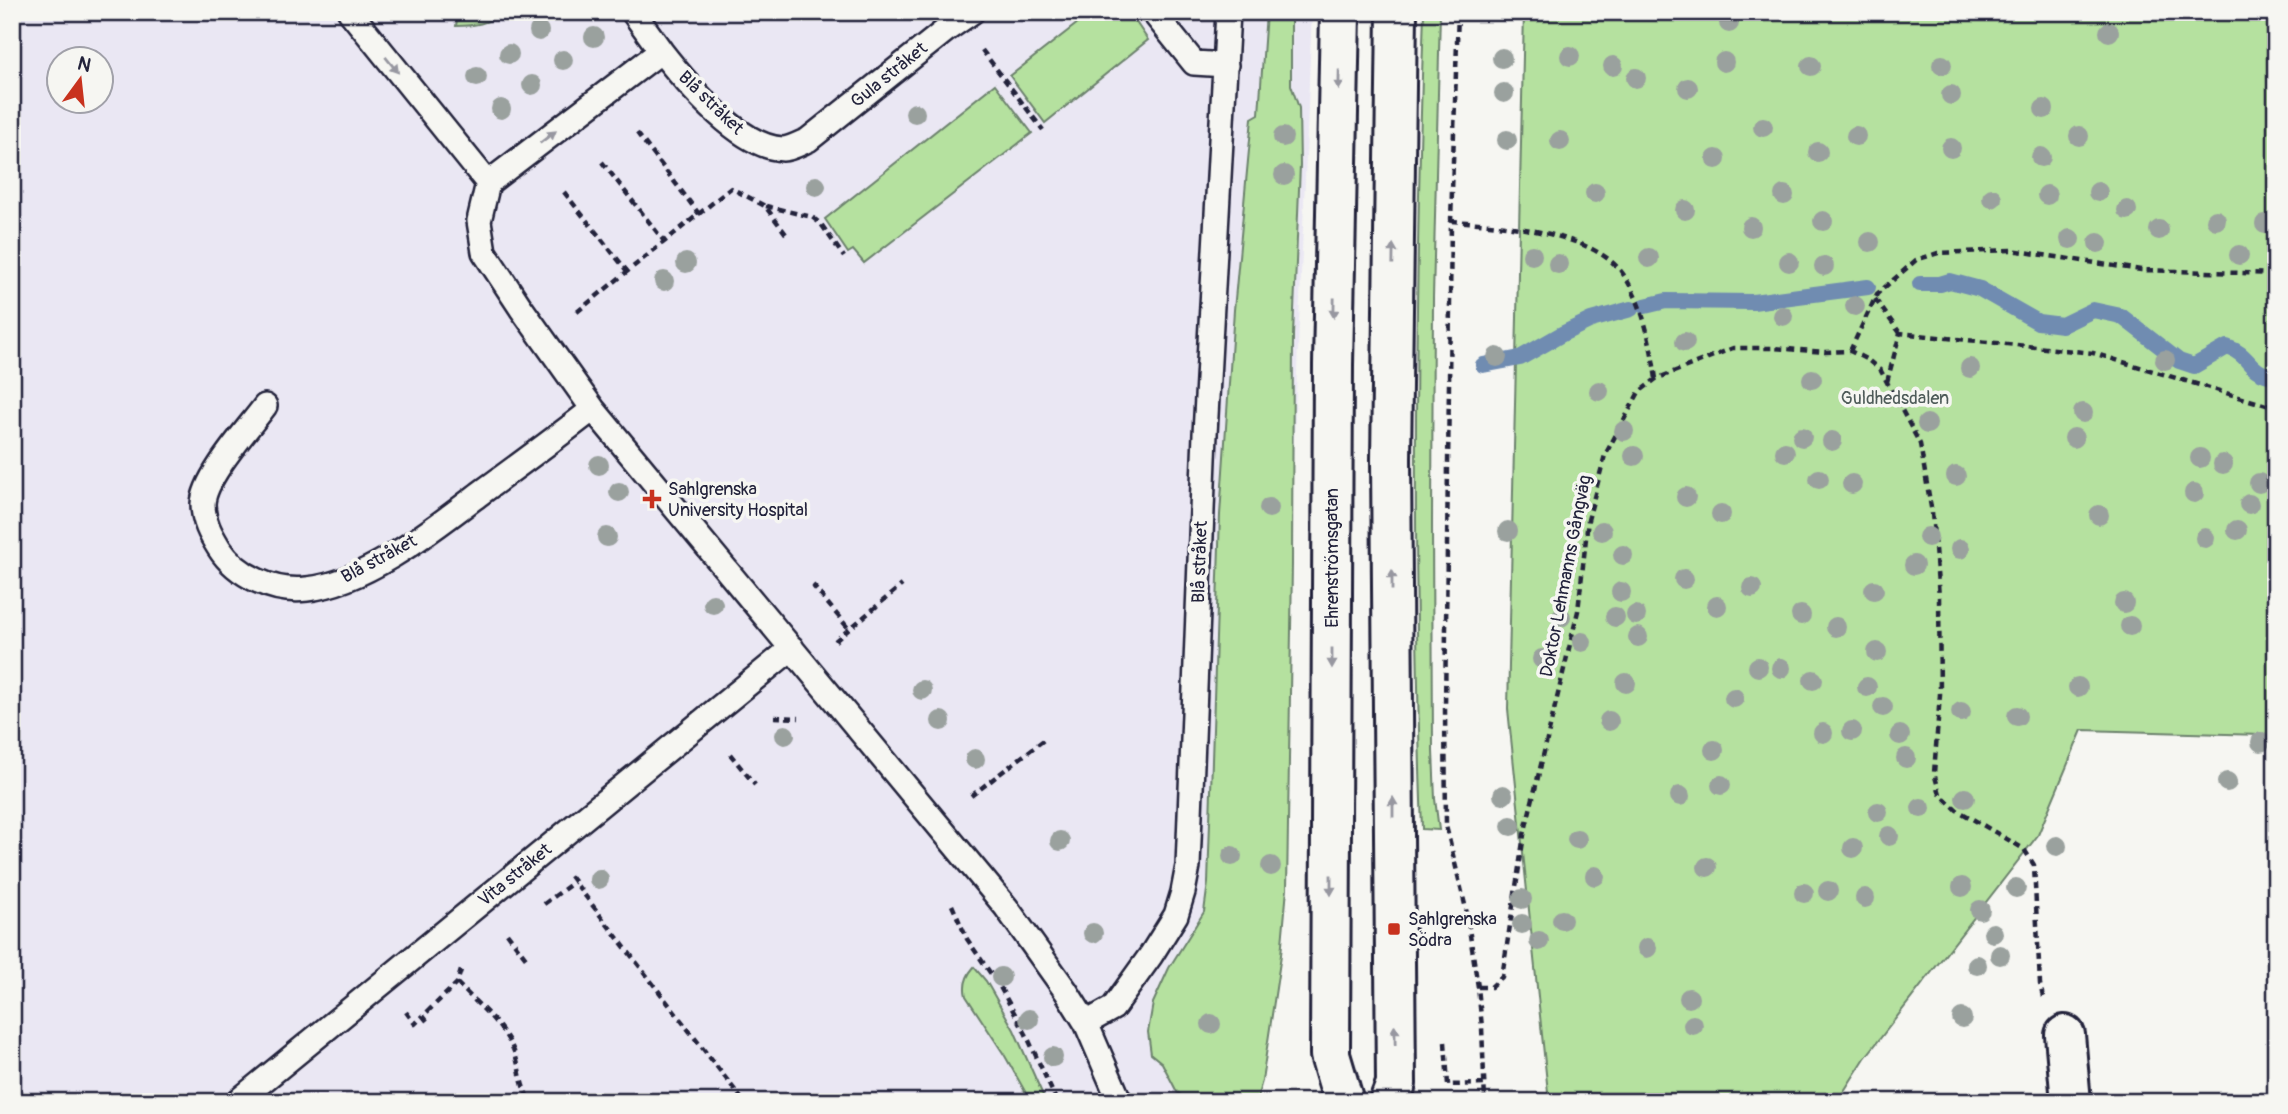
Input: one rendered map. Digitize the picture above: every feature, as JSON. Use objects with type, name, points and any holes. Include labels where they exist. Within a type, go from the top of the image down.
[{"type":"street","name":"Ehrenströmsgatan","points":[[1340,12],[1333,365],[1330,1055],[1344,1102]]},
{"type":"street","points":[[1390,1102],[1396,1084],[1391,460],[1397,12]]},
{"type":"street","points":[[2065,1035],[2071,1102]]},
{"type":"lane","points":[[349,12],[488,183]]},
{"type":"lane","name":"Blå stråket","points":[[634,12],[684,79],[740,134],[760,144],[784,149],[808,140]]},
{"type":"lane","points":[[1153,12],[1194,63],[1226,65],[1228,12]]},
{"type":"lane","name":"Gula stråket","points":[[808,140],[966,17]]},
{"type":"lane","points":[[661,51],[488,183],[479,221],[484,252],[593,409],[1006,907],[1086,1023],[1120,1102]]},
{"type":"lane","name":"Blå stråket","points":[[1086,1023],[1113,1008],[1152,955],[1176,915],[1188,866],[1205,434],[1226,65]]},
{"type":"lane","name":"Blå stråket","points":[[265,406],[210,482],[203,506],[206,524],[214,540],[237,569],[269,585],[292,590],[326,586],[348,578],[395,553],[455,512],[593,409]]},
{"type":"lane","name":"Vita stråket","points":[[237,1102],[792,648]]},
{"type":"path","points":[[1458,12],[1451,221],[1446,826],[1468,920],[1478,987],[1485,1102]]},
{"type":"path","points":[[966,17],[1043,130]]},
{"type":"path","points":[[637,133],[699,214]]},
{"type":"path","points":[[601,162],[664,242]]},
{"type":"path","points":[[577,312],[731,188],[765,206],[812,217],[821,224],[845,257]]},
{"type":"path","points":[[564,192],[627,271]]},
{"type":"path","points":[[765,206],[786,234]]},
{"type":"path","points":[[1451,221],[1535,229],[1603,255],[1625,275],[1640,309],[1653,354],[1656,379]]},
{"type":"path","points":[[2065,1035],[2047,1015],[2040,984],[2034,865],[2024,849],[1957,810],[1940,794],[1934,773],[1940,694],[1939,596],[1932,513],[1920,444],[1881,371],[1868,360],[1850,351],[1878,294],[1916,260],[1938,253],[2011,250],[2141,270],[2276,274]]},
{"type":"path","points":[[1875,299],[1900,332],[2093,353],[2276,408]]},
{"type":"path","points":[[1887,382],[1900,332]]},
{"type":"path","name":"Doktor Lehmanns Gångväg","points":[[1478,987],[1491,987],[1502,977],[1524,835],[1578,611],[1588,520],[1605,455],[1639,392],[1656,379],[1733,348],[1850,351]]},
{"type":"path","points":[[816,584],[814,586],[849,629]]},
{"type":"path","points":[[834,641],[902,585]]},
{"type":"path","points":[[774,717],[806,720]]},
{"type":"path","points":[[971,796],[1045,739]]},
{"type":"path","points":[[730,754],[755,785]]},
{"type":"path","points":[[548,848],[744,1102]]},
{"type":"path","points":[[951,904],[967,939],[1000,987],[1026,1034],[1057,1102]]},
{"type":"path","points":[[1442,921],[1468,920]]},
{"type":"path","points":[[507,933],[526,958]]},
{"type":"path","points":[[415,1024],[457,983],[503,1031],[513,1048],[520,1082],[531,1102]]},
{"type":"path","points":[[423,1016],[427,1021]]},
{"type":"path","points":[[1445,1042],[1448,1085],[1486,1084]]},
{"type":"shaded area","name":"Sahlgrenska University Hospital","points":[[12,12],[1312,12],[1275,896],[1253,1102],[12,1102]]},
{"type":"green space","points":[[458,12],[503,12],[481,23],[456,26]]},
{"type":"green space","points":[[1092,12],[1129,12],[1148,40],[1045,123],[1010,76]]},
{"type":"green space","points":[[1266,12],[1291,12],[1291,85],[1299,108],[1300,165],[1293,335],[1287,889],[1281,955],[1262,1081],[1256,1102],[1187,1100],[1177,1092],[1162,1063],[1151,1054],[1148,1032],[1153,1003],[1169,968],[1204,912],[1208,883],[1220,515],[1234,310],[1252,118],[1259,114]]},
{"type":"green space","points":[[1424,12],[1440,12],[1433,298],[1432,524],[1433,751],[1439,830],[1422,829],[1417,625],[1418,216]]},
{"type":"green space","name":"Guldhedsdalen","points":[[1524,12],[2276,12],[2276,742],[2262,735],[2082,730],[2038,835],[1865,1058],[1837,1102],[1549,1102],[1508,709]]},
{"type":"green space","points":[[995,84],[1032,133],[864,263],[853,250],[848,253],[825,219]]},
{"type":"green space","points":[[974,967],[986,981],[1014,1030],[1046,1102],[1031,1102],[966,996],[966,981]]},
{"type":"waterway","points":[[1920,284],[1950,281],[1980,289],[2038,322],[2062,325],[2093,310],[2121,316],[2179,361],[2194,366],[2227,347],[2235,350],[2260,372],[2276,376]]},
{"type":"waterway","points":[[1645,306],[1666,301],[1753,302],[1868,287]]},
{"type":"waterway","points":[[1483,365],[1520,358],[1591,320],[1631,309]]},
{"type":"place","name":"Sahlgrenska University Hospital","points":[[652,499]]},
{"type":"place","name":"Sahlgrenska Södra","points":[[1394,929]]}]
